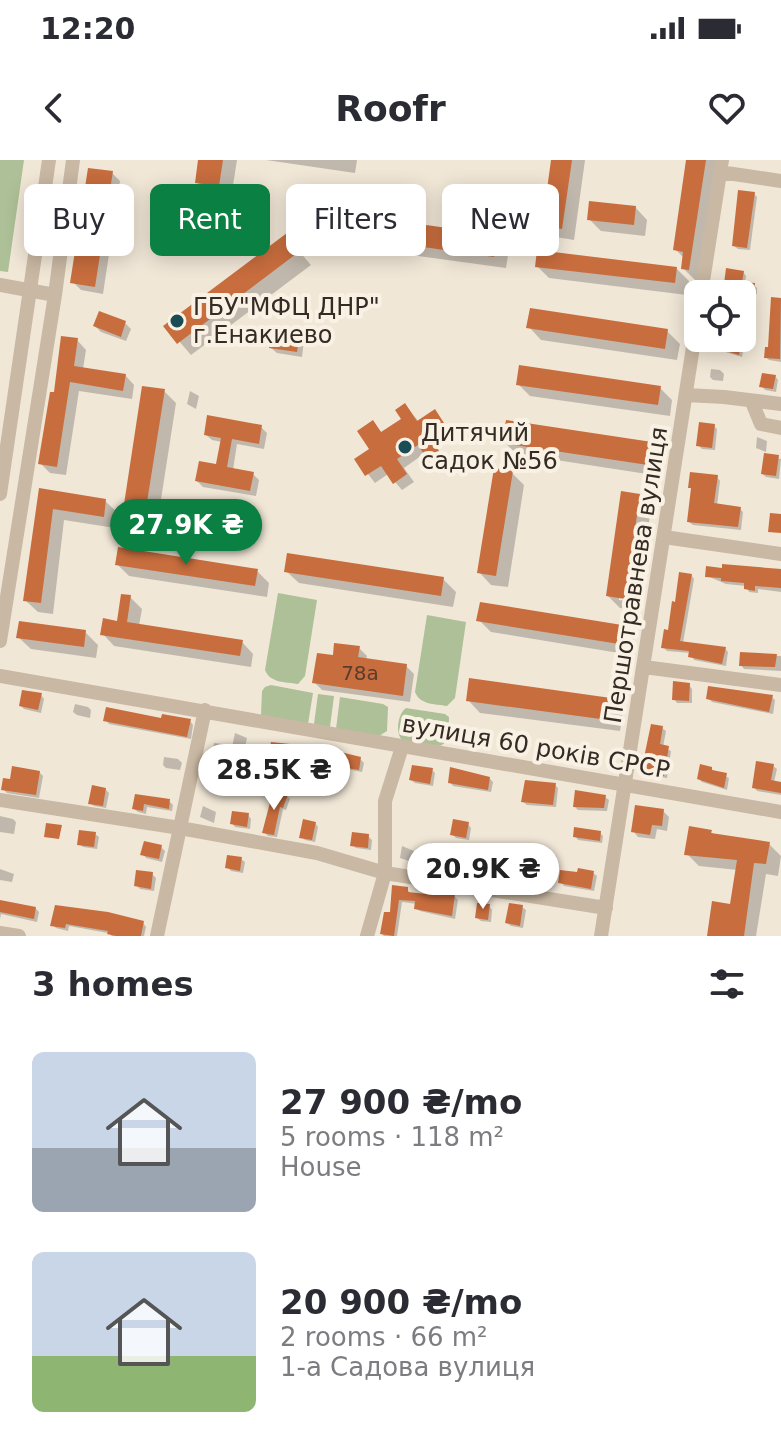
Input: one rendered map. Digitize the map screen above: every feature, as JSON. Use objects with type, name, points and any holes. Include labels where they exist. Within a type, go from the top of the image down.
[{"type":"street","points":[[0,494],[49,160]]},
{"type":"street","points":[[0,641],[6,569],[55,295],[73,160]]},
{"type":"street","points":[[703,280],[721,166],[781,181]]},
{"type":"street","points":[[0,285],[55,295]]},
{"type":"street","name":"Першотравнева вулиця","points":[[601,936],[692,352]]},
{"type":"street","points":[[686,395],[781,404]]},
{"type":"street","points":[[752,402],[761,424],[781,428]]},
{"type":"street","points":[[664,537],[781,554]]},
{"type":"street","points":[[644,667],[781,685]]},
{"type":"street","name":"вулиця 60 років СРСР","points":[[0,676],[781,812]]},
{"type":"street","points":[[157,936],[205,710]]},
{"type":"street","points":[[367,936],[385,873],[385,801],[402,747]]},
{"type":"street","points":[[0,800],[317,853],[385,873],[606,908]]},
{"type":"street","points":[[0,933],[19,936]]},
{"type":"green space","points":[[0,160],[24,160],[8,272],[0,271]]},
{"type":"green space","points":[[278,593],[317,600],[305,676],[298,684],[274,680],[265,670]]},
{"type":"green space","points":[[427,615],[466,622],[455,698],[447,706],[424,702],[415,692]]},
{"type":"green space","points":[[271,685],[313,693],[308,724],[261,715],[262,691]]},
{"type":"green space","points":[[318,694],[334,696],[330,727],[314,724]]},
{"type":"green space","points":[[340,697],[388,707],[387,731],[379,736],[336,729]]},
{"type":"green space","points":[[406,708],[449,717],[448,741],[440,746],[402,740],[398,723]]},
{"type":"building","points":[[198,160],[223,160],[219,184],[195,183]]},
{"type":"building","points":[[551,160],[572,160],[562,229],[559,229],[559,184],[548,184]]},
{"type":"building","points":[[686,160],[706,160],[689,270],[681,269],[683,252],[673,250]]},
{"type":"building","points":[[88,168],[113,171],[111,184],[85,184]]},
{"type":"building","points":[[738,190],[755,192],[747,248],[732,246]]},
{"type":"building","points":[[589,201],[636,206],[634,225],[587,220]]},
{"type":"building","points":[[426,225],[442,227],[442,250],[426,247]]},
{"type":"building","points":[[286,234],[286,256],[293,256],[177,344],[163,326],[256,256],[270,256],[270,246]]},
{"type":"building","points":[[559,253],[677,267],[675,283],[535,267],[536,256],[559,256]]},
{"type":"building","points":[[74,256],[100,256],[95,287],[70,283]]},
{"type":"building","points":[[726,268],[744,271],[742,280],[724,280]]},
{"type":"building","points":[[771,297],[781,298],[780,359],[764,358],[765,347],[768,347]]},
{"type":"building","points":[[530,308],[668,329],[665,349],[526,328]]},
{"type":"building","points":[[99,311],[126,321],[121,337],[93,326]]},
{"type":"building","points":[[272,328],[300,332],[297,352],[269,348]]},
{"type":"building","points":[[61,336],[78,338],[74,366],[126,374],[123,391],[70,382],[57,467],[38,464],[50,392],[54,392]]},
{"type":"building","points":[[519,365],[661,386],[658,405],[516,385]]},
{"type":"building","points":[[762,373],[776,375],[773,389],[759,387]]},
{"type":"building","points":[[142,386],[165,389],[143,527],[121,524]]},
{"type":"building","points":[[405,403],[417,421],[435,409],[444,423],[427,434],[439,451],[427,459],[418,445],[397,459],[407,474],[393,484],[381,466],[365,476],[354,459],[369,449],[357,431],[373,420],[381,432],[401,419],[395,410]]},
{"type":"building","points":[[207,415],[262,425],[259,444],[232,439],[227,467],[254,472],[250,491],[195,481],[199,461],[216,464],[221,438],[204,435]]},
{"type":"building","points":[[506,420],[652,442],[648,465],[502,443]]},
{"type":"building","points":[[699,422],[715,424],[712,448],[696,446]]},
{"type":"building","points":[[764,453],[779,455],[776,476],[761,474]]},
{"type":"building","points":[[494,468],[513,471],[496,576],[477,573]]},
{"type":"building","points":[[690,472],[718,475],[714,503],[741,507],[738,527],[687,522]]},
{"type":"building","points":[[39,488],[106,499],[104,517],[53,509],[41,603],[23,601]]},
{"type":"building","points":[[621,491],[640,494],[625,599],[606,596]]},
{"type":"building","points":[[770,513],[781,514],[781,533],[768,532]]},
{"type":"building","points":[[118,547],[258,569],[255,586],[115,565]]},
{"type":"building","points":[[287,553],[444,577],[441,596],[284,572]]},
{"type":"building","points":[[722,564],[781,569],[781,588],[755,586],[755,591],[744,589],[744,583],[705,577],[706,566],[722,568]]},
{"type":"building","points":[[679,572],[692,574],[680,641],[726,647],[722,664],[688,657],[689,651],[661,648],[664,629],[668,630],[672,601],[675,602]]},
{"type":"building","points":[[121,594],[131,595],[127,622],[243,640],[240,656],[100,635],[103,618],[117,621]]},
{"type":"building","points":[[480,602],[622,625],[619,644],[476,621]]},
{"type":"building","points":[[19,621],[86,630],[84,647],[16,638]]},
{"type":"building","points":[[334,643],[360,646],[358,657],[407,664],[403,696],[312,683],[317,653],[333,655]]},
{"type":"building","points":[[740,652],[777,654],[775,667],[739,666]]},
{"type":"building","points":[[469,678],[611,698],[608,720],[466,701]]},
{"type":"building","points":[[673,681],[690,683],[689,701],[672,700]]},
{"type":"building","points":[[708,686],[773,695],[769,712],[706,699]]},
{"type":"building","points":[[22,690],[42,693],[38,710],[19,706]]},
{"type":"building","points":[[106,707],[161,718],[162,714],[191,719],[187,737],[103,721]]},
{"type":"building","points":[[651,724],[663,726],[660,744],[669,746],[664,776],[641,772]]},
{"type":"building","points":[[271,742],[309,746],[305,762],[269,753]]},
{"type":"building","points":[[328,749],[361,757],[359,770],[325,764]]},
{"type":"building","points":[[756,761],[774,764],[771,780],[781,782],[781,793],[752,788]]},
{"type":"building","points":[[700,764],[727,773],[724,788],[697,779]]},
{"type":"building","points":[[412,765],[433,768],[430,784],[409,780]]},
{"type":"building","points":[[12,766],[40,771],[36,795],[1,790],[3,778],[10,779]]},
{"type":"building","points":[[450,767],[490,777],[488,790],[448,783]]},
{"type":"building","points":[[525,780],[556,783],[553,805],[521,802]]},
{"type":"building","points":[[92,785],[106,788],[103,806],[88,804]]},
{"type":"building","points":[[575,790],[606,795],[604,808],[573,807]]},
{"type":"building","points":[[273,791],[288,794],[283,808],[280,807],[274,835],[262,833]]},
{"type":"building","points":[[135,794],[170,799],[169,809],[144,804],[143,811],[132,809]]},
{"type":"building","points":[[635,805],[664,809],[662,826],[652,825],[650,835],[631,832]]},
{"type":"building","points":[[232,811],[249,813],[247,827],[230,824]]},
{"type":"building","points":[[303,819],[316,822],[312,840],[299,838]]},
{"type":"building","points":[[453,819],[469,822],[466,838],[450,835]]},
{"type":"building","points":[[46,823],[62,825],[59,839],[44,837]]},
{"type":"building","points":[[689,826],[712,830],[711,833],[770,842],[766,864],[754,863],[744,936],[707,936],[712,901],[730,904],[737,860],[684,855]]},
{"type":"building","points":[[574,827],[601,831],[600,841],[573,837]]},
{"type":"building","points":[[79,830],[96,832],[94,847],[77,845]]},
{"type":"building","points":[[352,832],[369,834],[368,848],[350,846]]},
{"type":"building","points":[[144,841],[162,845],[159,859],[140,855]]},
{"type":"building","points":[[431,843],[444,844],[444,850],[465,853],[467,848],[480,851],[479,858],[510,859],[508,875],[428,864]]},
{"type":"building","points":[[227,855],[242,857],[240,871],[225,868]]},
{"type":"building","points":[[530,863],[543,865],[541,881],[528,879]]},
{"type":"building","points":[[578,868],[594,871],[591,889],[558,883],[560,870],[577,872]]},
{"type":"building","points":[[136,870],[153,872],[151,889],[134,886]]},
{"type":"building","points":[[392,885],[408,887],[408,892],[455,894],[452,916],[414,909],[415,901],[399,900],[394,936],[380,934],[384,912],[390,912]]},
{"type":"building","points":[[0,900],[36,907],[34,919],[0,912]]},
{"type":"building","points":[[477,903],[490,904],[488,920],[475,918]]},
{"type":"building","points":[[509,903],[523,905],[520,926],[505,923]]},
{"type":"building","points":[[55,905],[108,912],[144,921],[141,936],[116,936],[107,934],[108,931],[66,924],[65,928],[50,926]]},
{"type":"place","name":"ГБУ\"МФЦ ДНР\" г.Енакиево","points":[[177,321]]},
{"type":"place","name":"Дитячий садок №56","points":[[405,447]]}]
